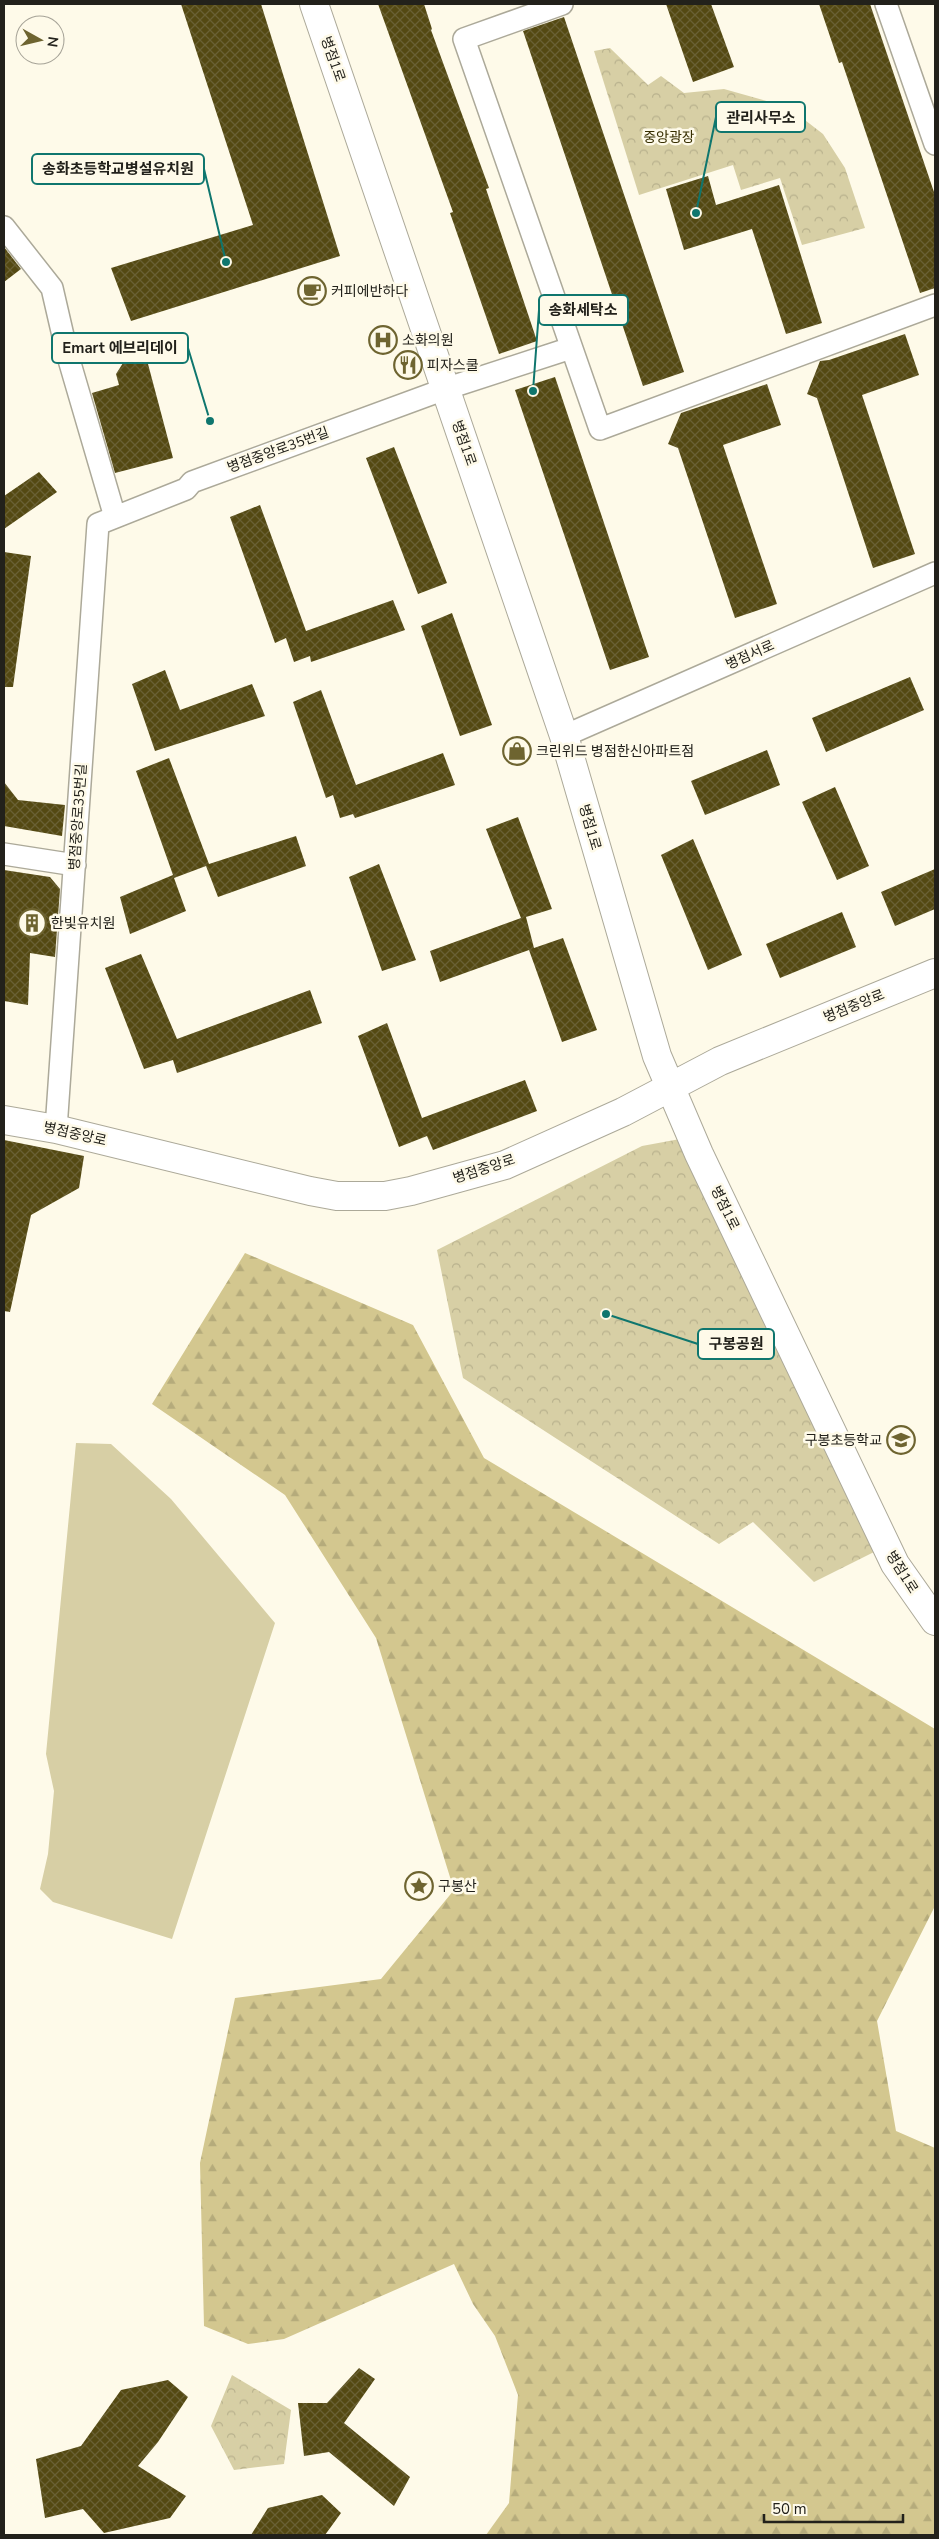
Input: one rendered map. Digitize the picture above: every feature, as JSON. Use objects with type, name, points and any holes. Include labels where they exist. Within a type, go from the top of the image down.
[{"type":"street","name":"병점1로","points":[[314,4],[564,736],[657,1056],[699,1154],[895,1564],[932,1610]]},
{"type":"street","points":[[562,4],[464,39],[600,429],[935,305]]},
{"type":"street","points":[[886,4],[935,144]]},
{"type":"street","points":[[4,227],[52,288],[67,353],[115,517]]},
{"type":"street","name":"병점중앙로35번길","points":[[56,1129],[98,524],[186,489],[192,482],[445,389],[571,348]]},
{"type":"street","name":"병점서로","points":[[564,736],[935,573]]},
{"type":"street","points":[[4,854],[75,865]]},
{"type":"street","name":"병점중앙로","points":[[4,1120],[56,1129],[310,1191],[345,1197],[384,1196],[411,1192],[505,1164],[622,1112],[720,1060],[935,974]]},
{"type":"green space","name":"중앙광장","points":[[610,48],[648,85],[661,76],[684,93],[724,89],[788,107],[823,134],[845,168],[865,228],[802,245],[780,178],[741,190],[733,165],[639,195],[594,51]]},
{"type":"green space","points":[[680,1139],[874,1552],[814,1582],[753,1522],[719,1544],[463,1378],[437,1250],[642,1146]]},
{"type":"green space","points":[[245,1253],[413,1325],[484,1458],[935,1729],[935,1906],[877,2021],[896,2131],[935,2148],[935,2535],[486,2535],[509,2503],[518,2395],[495,2336],[473,2304],[454,2264],[284,2339],[248,2344],[204,2326],[200,2163],[235,1998],[381,1979],[454,1890],[376,1638],[285,1495],[152,1404]]},
{"type":"green space","points":[[76,1443],[111,1444],[171,1499],[275,1623],[172,1939],[53,1902],[40,1889],[48,1854],[54,1791],[46,1754]]},
{"type":"green space","points":[[232,2375],[291,2410],[284,2464],[234,2470],[211,2426]]},
{"type":"building","points":[[181,4],[261,4],[340,256],[131,321],[111,268],[253,225]]},
{"type":"building","points":[[378,4],[424,4],[431,30],[489,188],[486,189],[537,341],[499,354],[450,213],[453,212]]},
{"type":"building","points":[[666,4],[711,4],[734,67],[693,82]]},
{"type":"building","points":[[819,4],[870,4],[935,195],[935,288],[920,293],[842,62],[839,63]]},
{"type":"building","points":[[564,17],[684,372],[643,386],[523,31]]},
{"type":"building","points":[[708,176],[716,205],[779,185],[822,323],[786,334],[752,229],[684,250],[666,189]]},
{"type":"building","points":[[4,247],[21,269],[4,282]]},
{"type":"building","points":[[905,334],[919,375],[862,395],[915,554],[873,568],[817,398],[807,394],[820,361],[829,360]]},
{"type":"building","points":[[130,352],[148,364],[173,458],[115,473],[92,393],[119,385],[116,374]]},
{"type":"building","points":[[555,377],[649,657],[610,670],[515,390]]},
{"type":"building","points":[[767,384],[781,425],[723,445],[777,604],[735,618],[678,448],[668,444],[681,413]]},
{"type":"building","points":[[394,447],[447,583],[418,594],[366,458]]},
{"type":"building","points":[[39,472],[57,492],[4,529],[4,496]]},
{"type":"building","points":[[260,505],[306,631],[393,600],[405,630],[311,662],[310,656],[294,662],[286,638],[275,643],[230,517]]},
{"type":"building","points":[[4,552],[31,556],[13,687],[4,687]]},
{"type":"building","points":[[452,613],[492,725],[460,736],[421,626]]},
{"type":"building","points":[[165,670],[180,710],[252,684],[265,716],[155,751],[132,684]]},
{"type":"building","points":[[910,677],[924,710],[826,752],[812,718]]},
{"type":"building","points":[[321,690],[356,785],[443,753],[455,785],[355,818],[353,814],[340,818],[333,795],[326,798],[293,702]]},
{"type":"building","points":[[767,750],[780,785],[705,815],[691,781]]},
{"type":"building","points":[[169,758],[209,864],[296,836],[306,866],[218,897],[206,866],[174,878],[186,911],[130,934],[120,897],[173,875],[136,771]]},
{"type":"building","points":[[4,782],[18,800],[65,805],[62,836],[4,826]]},
{"type":"building","points":[[835,787],[869,866],[837,880],[802,802]]},
{"type":"building","points":[[518,817],[552,909],[526,917],[534,948],[563,938],[597,1030],[562,1042],[529,950],[440,982],[430,951],[521,918],[486,829]]},
{"type":"building","points":[[693,839],[742,955],[708,970],[661,855]]},
{"type":"building","points":[[379,864],[416,960],[382,971],[349,877]]},
{"type":"building","points":[[935,869],[935,909],[895,926],[881,892]]},
{"type":"building","name":"한빛유치원","points":[[4,870],[50,877],[60,889],[55,957],[30,953],[28,1005],[4,1001]]},
{"type":"building","points":[[842,912],[856,947],[780,978],[766,944]]},
{"type":"building","points":[[141,954],[177,1039],[310,990],[322,1023],[177,1073],[173,1060],[144,1069],[105,968]]},
{"type":"building","points":[[387,1023],[422,1118],[525,1080],[537,1111],[433,1150],[427,1136],[399,1147],[358,1036]]},
{"type":"building","points":[[4,1140],[84,1156],[79,1188],[31,1215],[10,1312],[4,1311]]},
{"type":"building","points":[[359,2368],[375,2379],[344,2423],[410,2477],[394,2506],[329,2452],[304,2456],[298,2403],[327,2403]]},
{"type":"building","points":[[168,2380],[188,2397],[158,2442],[138,2466],[186,2496],[170,2518],[104,2533],[83,2509],[45,2518],[36,2459],[81,2446],[121,2390]]},
{"type":"building","points":[[322,2495],[341,2513],[325,2535],[251,2535],[268,2508]]},
{"type":"place","name":"관리사무소","points":[[696,213]]},
{"type":"place","name":"송화초등학교병설유치원","points":[[226,262]]},
{"type":"place","name":"커피에반하다","points":[[312,291]]},
{"type":"place","name":"소화의원","points":[[383,340]]},
{"type":"place","name":"피자스쿨","points":[[408,365]]},
{"type":"place","name":"송화세탁소","points":[[533,391]]},
{"type":"place","name":"Emart 에브리데이","points":[[210,421]]},
{"type":"place","name":"크린위드 병점한신아파트점","points":[[517,751]]},
{"type":"place","name":"한빛유치원","points":[[32,923]]},
{"type":"place","name":"구봉공원","points":[[606,1314]]},
{"type":"place","name":"구봉초등학교","points":[[901,1440]]},
{"type":"place","name":"구봉산","points":[[419,1886]]}]
